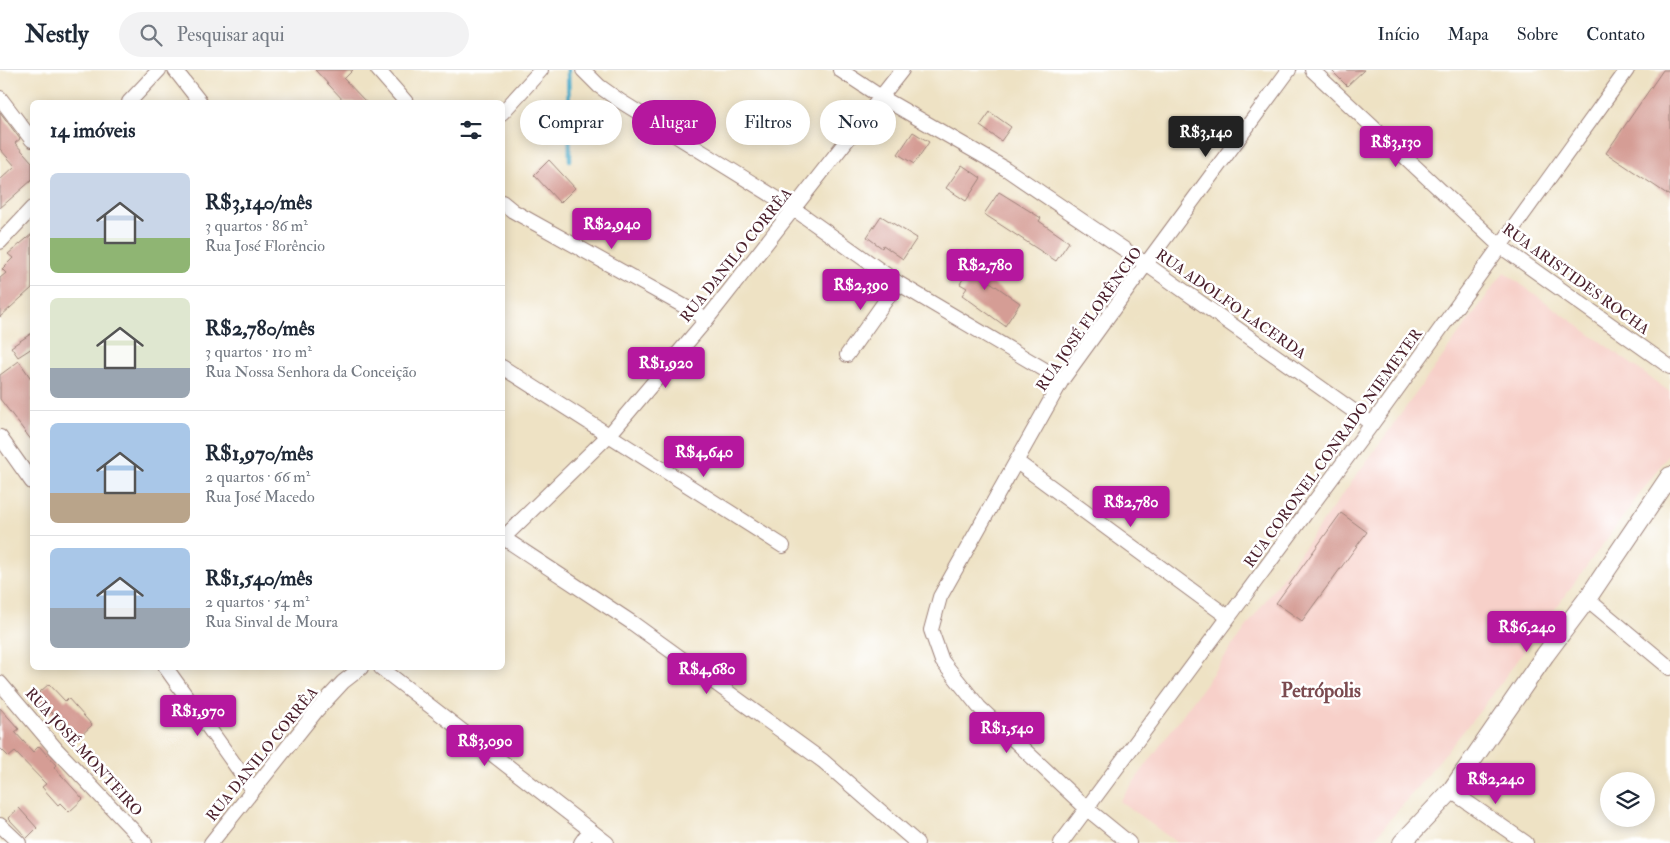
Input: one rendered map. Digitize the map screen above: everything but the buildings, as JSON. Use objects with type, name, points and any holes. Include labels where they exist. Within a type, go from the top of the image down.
[{"type":"street","points":[[131,100],[159,70]]},
{"type":"street","points":[[176,70],[198,100]]},
{"type":"street","points":[[378,70],[404,100]]},
{"type":"street","points":[[505,110],[540,70]]},
{"type":"street","points":[[583,70],[599,86],[620,101],[794,209],[898,283],[1062,380]]},
{"type":"street","name":"RUA ADOLFO LACERDA","points":[[840,70],[881,97],[1006,169],[1146,264],[1372,424]]},
{"type":"street","name":"RUA DANILO CORRÊA","points":[[505,536],[610,434],[707,319],[902,70]]},
{"type":"street","name":"RUA JOSÉ FLORÊNCIO","points":[[1086,808],[979,707],[942,661],[931,630],[940,597],[1062,380],[1289,70]]},
{"type":"street","name":"RUA ARISTIDES ROCHA","points":[[1312,70],[1500,246],[1670,367]]},
{"type":"street","name":"RUA CORONEL CONRADO NIEMEYER","points":[[1062,843],[1086,808],[1372,424],[1627,70]]},
{"type":"street","points":[[0,98],[30,137]]},
{"type":"street","points":[[505,204],[513,211],[707,319]]},
{"type":"street","points":[[0,242],[30,210]]},
{"type":"street","points":[[847,355],[898,283]]},
{"type":"street","points":[[505,369],[783,546]]},
{"type":"street","points":[[0,437],[30,479]]},
{"type":"street","points":[[1017,462],[1228,618]]},
{"type":"street","points":[[1402,843],[1451,791],[1545,655],[1587,599],[1670,476]]},
{"type":"street","points":[[505,539],[632,622],[823,761],[917,843]]},
{"type":"street","points":[[1587,599],[1670,668]]},
{"type":"street","points":[[167,670],[253,790]]},
{"type":"street","name":"RUA DANILO CORRÊA","points":[[211,843],[317,710],[343,682],[358,670]]},
{"type":"street","points":[[384,670],[607,843]]},
{"type":"street","name":"RUA JOSÉ MONTEIRO","points":[[0,683],[56,749],[145,843]]},
{"type":"street","points":[[1451,791],[1526,843]]},
{"type":"street","points":[[1086,808],[1130,843]]},
{"type":"street","points":[[0,825],[19,843]]},
{"type":"street","points":[[581,843],[590,830]]},
{"type":"shaded area","points":[[1504,272],[1670,392],[1670,453],[1480,711],[1371,843],[1177,843],[1120,801]]},
{"type":"waterway","name":"Petrópolis","points":[[568,70],[570,160]]},
{"type":"district","name":"Petrópolis","points":[[1321,690]]}]
